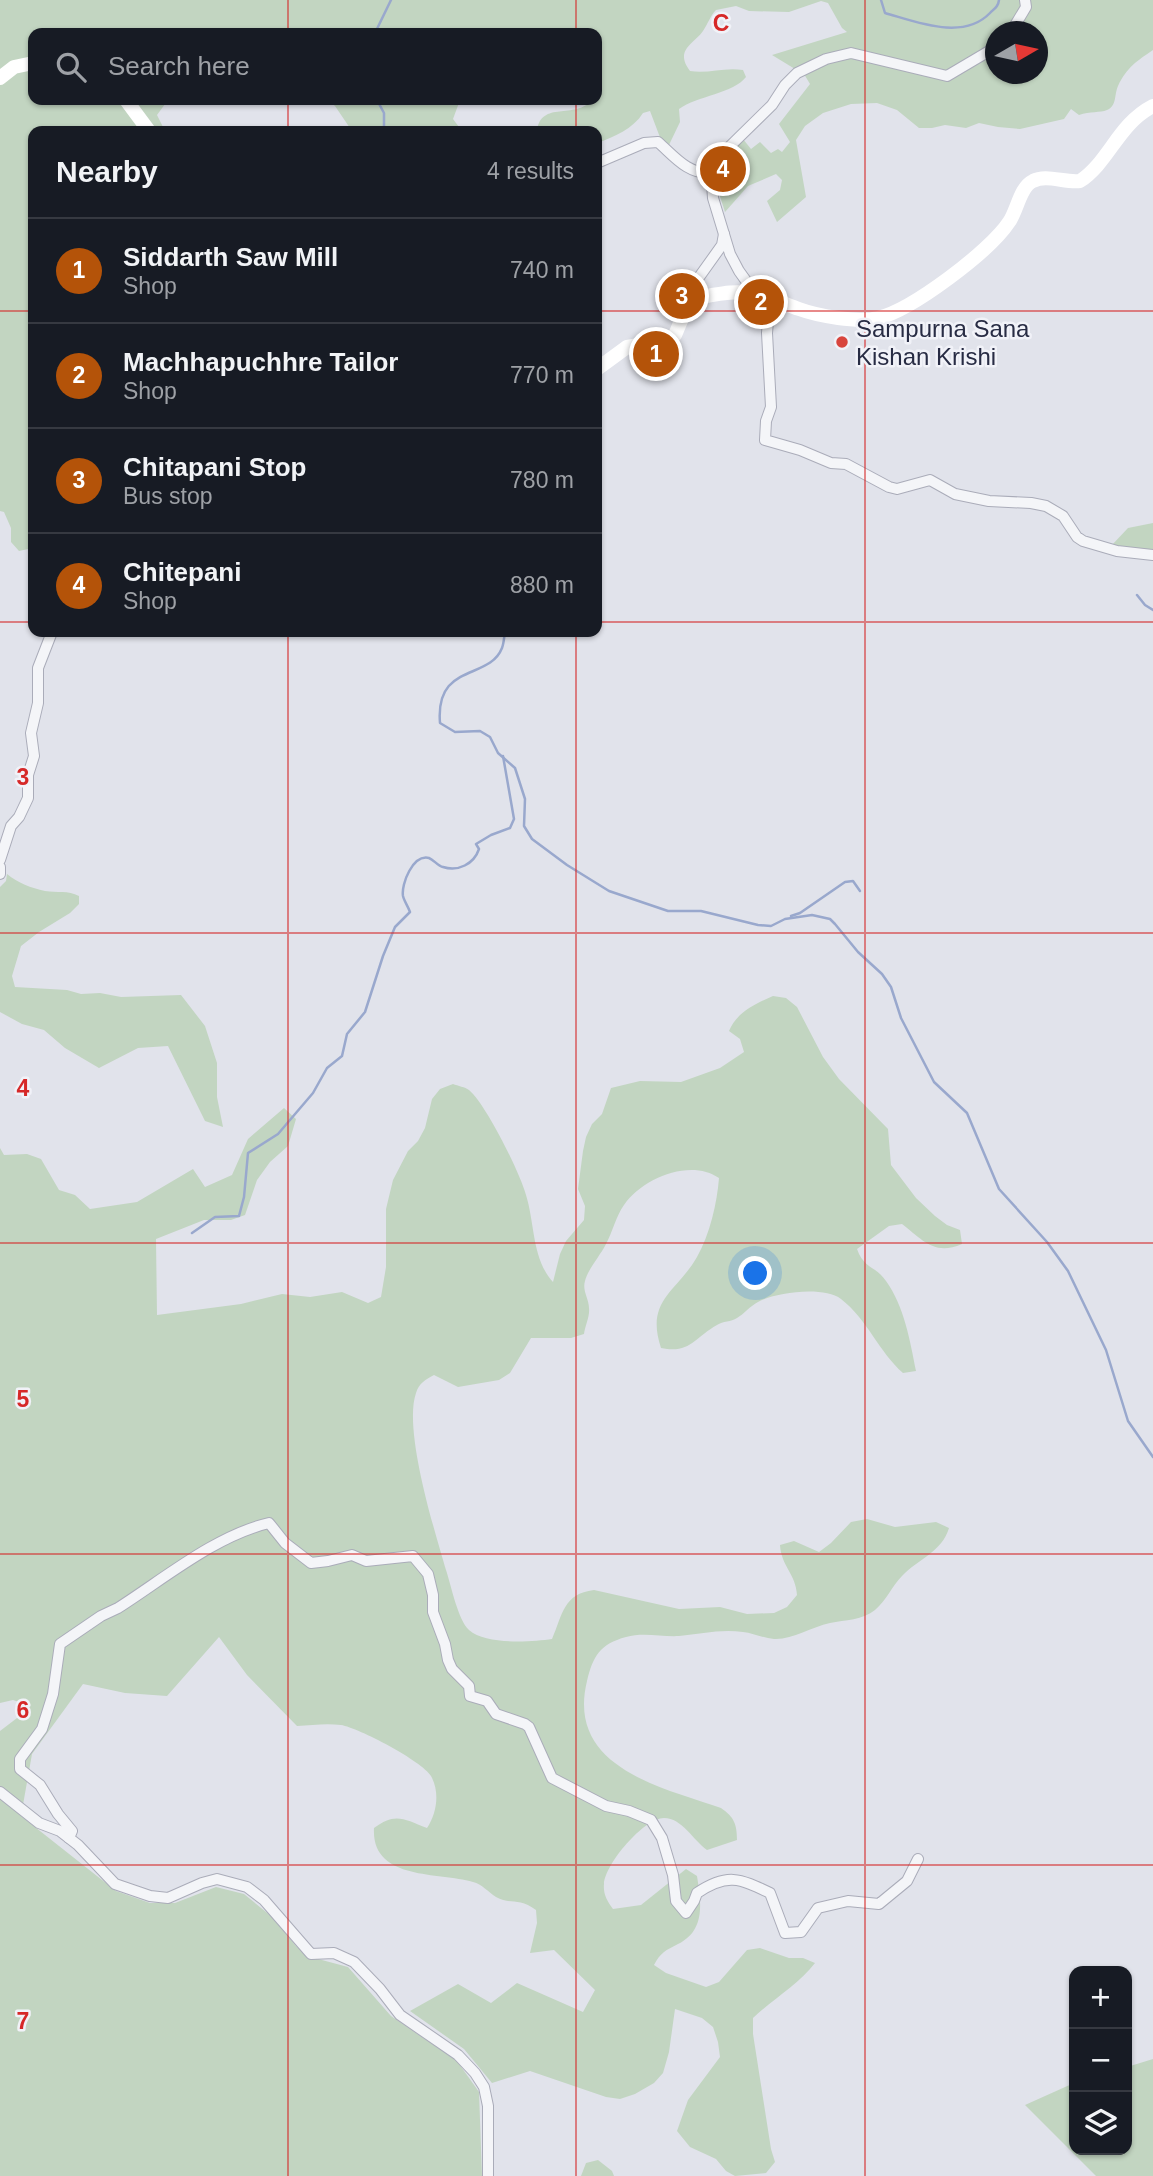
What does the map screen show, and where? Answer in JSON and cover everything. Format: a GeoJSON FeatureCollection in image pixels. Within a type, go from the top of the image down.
{"type":"FeatureCollection","features":[{"type":"Feature","properties":{"kind":"main road"},"geometry":{"type":"LineString","coordinates":[[0,78],[14,67],[28,64]]}},
{"type":"Feature","properties":{"kind":"main road"},"geometry":{"type":"LineString","coordinates":[[130,105],[145,126]]}},
{"type":"Feature","properties":{"kind":"main road"},"geometry":{"type":"LineString","coordinates":[[602,365],[627,347],[662,341],[675,335],[690,301],[728,293],[747,292],[803,310],[857,320],[877,318],[899,310],[991,244],[1010,220],[1032,181],[1080,181],[1133,118],[1153,106]]}},
{"type":"Feature","properties":{"kind":"street"},"geometry":{"type":"LineString","coordinates":[[1018,21],[1026,7],[1025,0]]}},
{"type":"Feature","properties":{"kind":"street"},"geometry":{"type":"LineString","coordinates":[[985,54],[947,76],[851,53],[811,65],[797,73],[785,85],[772,105],[722,154],[711,169],[713,198],[738,271],[749,285],[770,298],[767,333],[771,407],[766,421],[765,440],[831,463],[846,464],[881,484],[897,489],[930,480],[955,494],[989,501],[1046,506],[1063,516],[1077,537],[1083,541],[1117,551],[1153,555]]}},
{"type":"Feature","properties":{"kind":"street"},"geometry":{"type":"LineString","coordinates":[[602,161],[644,143],[658,142],[674,159],[700,173],[712,173]]}},
{"type":"Feature","properties":{"kind":"street"},"geometry":{"type":"LineString","coordinates":[[690,301],[697,280],[722,245],[724,234]]}},
{"type":"Feature","properties":{"kind":"street"},"geometry":{"type":"LineString","coordinates":[[0,860],[11,826],[19,817],[28,798],[28,775],[34,757],[31,733],[38,703],[38,668],[50,637]]}},
{"type":"Feature","properties":{"kind":"street"},"geometry":{"type":"LineString","coordinates":[[0,867],[0,874]]}},
{"type":"Feature","properties":{"kind":"street"},"geometry":{"type":"LineString","coordinates":[[69,1838],[72,1831],[40,1785],[20,1769],[20,1759],[42,1729],[53,1694],[60,1644],[220,1541],[269,1523],[285,1543],[311,1563],[352,1555],[366,1561],[413,1556],[428,1574],[433,1595],[433,1612],[448,1660],[469,1686],[470,1696],[487,1701],[496,1714],[529,1727],[552,1778],[606,1806],[629,1811],[651,1821],[662,1838],[673,1875],[676,1901],[685,1913],[697,1892],[713,1882],[742,1879],[770,1893],[785,1933],[801,1932],[818,1908],[848,1901],[879,1905],[906,1881],[918,1859]]}},
{"type":"Feature","properties":{"kind":"street"},"geometry":{"type":"LineString","coordinates":[[0,1792],[39,1823],[60,1831],[69,1838],[116,1884],[150,1896],[168,1898],[202,1882],[217,1879],[247,1887],[264,1900],[311,1954],[334,1953],[354,1962],[400,2015],[458,2055],[484,2087],[488,2106],[488,2176]]}},
{"type":"Feature","properties":{"kind":"green space"},"geometry":{"type":"Polygon","coordinates":[[[0,0],[1153,0],[1153,50],[1125,74],[1110,108],[1079,115],[1071,109],[1064,119],[1020,129],[979,123],[966,128],[945,125],[919,128],[897,110],[877,103],[851,104],[823,113],[805,126],[796,140],[806,197],[777,222],[767,201],[780,190],[782,180],[776,174],[748,186],[725,212],[716,184],[733,166],[724,159],[743,139],[751,149],[760,142],[771,153],[778,149],[782,152],[790,142],[779,124],[810,84],[804,74],[818,69],[819,58],[795,69],[772,55],[847,32],[828,3],[821,1],[789,12],[749,11],[736,6],[716,10],[703,31],[687,48],[684,58],[686,64],[690,71],[743,70],[746,77],[733,87],[679,109],[680,122],[668,147],[661,140],[650,111],[643,113],[623,132],[602,141],[602,126],[539,126],[545,116],[552,113],[586,105],[602,105],[602,28],[28,28],[28,105],[164,105],[157,115],[162,126],[28,126],[28,549],[19,551],[11,542],[11,528],[4,512],[0,511],[0,0]]]}},
{"type":"Feature","properties":{"kind":"green space"},"geometry":{"type":"Polygon","coordinates":[[[458,105],[453,119],[458,126],[349,126],[335,106],[458,105]]]}},
{"type":"Feature","properties":{"kind":"green space"},"geometry":{"type":"Polygon","coordinates":[[[1153,523],[1153,551],[1112,545],[1128,528],[1153,523]]]}},
{"type":"Feature","properties":{"kind":"green space"},"geometry":{"type":"Polygon","coordinates":[[[7,874],[20,883],[35,888],[79,896],[79,904],[70,913],[21,946],[12,976],[15,987],[121,997],[181,995],[205,1026],[217,1063],[217,1097],[223,1127],[205,1121],[168,1046],[138,1048],[99,1068],[65,1048],[44,1030],[22,1024],[0,1012],[0,887],[6,881],[7,874]]]}},
{"type":"Feature","properties":{"kind":"green space"},"geometry":{"type":"Polygon","coordinates":[[[773,996],[786,998],[797,1007],[823,1057],[839,1079],[888,1129],[891,1165],[916,1198],[947,1225],[960,1230],[962,1244],[944,1248],[929,1245],[902,1224],[889,1226],[857,1249],[863,1260],[886,1281],[897,1301],[906,1324],[916,1371],[903,1373],[841,1299],[812,1292],[788,1293],[766,1298],[735,1319],[717,1325],[685,1347],[661,1348],[657,1332],[660,1307],[702,1248],[718,1188],[719,1178],[708,1172],[681,1171],[655,1179],[642,1187],[621,1209],[606,1244],[585,1281],[589,1311],[584,1334],[571,1338],[531,1338],[510,1373],[499,1380],[458,1387],[434,1375],[419,1387],[413,1410],[422,1481],[455,1602],[461,1619],[469,1630],[486,1638],[521,1641],[552,1639],[570,1601],[584,1592],[594,1590],[679,1609],[720,1607],[747,1614],[774,1613],[787,1607],[797,1595],[780,1545],[794,1541],[819,1552],[851,1522],[867,1519],[895,1527],[936,1522],[949,1528],[941,1543],[908,1570],[879,1606],[865,1616],[830,1623],[781,1639],[735,1631],[679,1636],[632,1636],[604,1647],[589,1672],[584,1710],[590,1734],[604,1753],[623,1769],[646,1781],[721,1808],[732,1818],[736,1830],[737,1840],[707,1850],[676,1822],[664,1818],[656,1820],[636,1834],[611,1865],[604,1888],[613,1909],[641,1905],[686,1869],[697,1876],[700,1914],[697,1923],[687,1938],[664,1952],[654,1965],[666,1973],[706,1987],[719,1982],[747,1950],[760,1948],[815,1963],[753,2018],[753,2034],[775,2162],[766,2173],[735,2176],[726,2171],[716,2159],[690,2147],[677,2131],[688,2100],[720,2057],[713,2027],[702,2018],[675,2009],[663,2073],[654,2083],[620,2099],[606,2097],[530,2071],[492,2083],[464,2049],[410,2011],[458,1984],[491,2003],[517,1983],[583,2012],[595,1990],[554,1950],[530,1953],[537,1923],[536,1910],[530,1906],[496,1897],[476,1883],[409,1871],[395,1866],[383,1857],[376,1845],[374,1828],[381,1823],[400,1819],[427,1828],[436,1802],[436,1789],[431,1776],[403,1754],[350,1727],[330,1724],[297,1726],[247,1675],[219,1637],[167,1696],[125,1693],[83,1684],[32,1754],[21,1816],[116,1891],[150,1903],[175,1903],[216,1887],[244,1894],[271,1916],[307,1956],[348,1967],[391,2016],[457,2061],[479,2092],[482,2176],[0,2176],[0,1731],[21,1715],[23,1708],[19,1702],[13,1700],[0,1703],[0,1148],[4,1155],[27,1154],[41,1159],[59,1190],[75,1195],[90,1209],[137,1202],[193,1169],[205,1187],[232,1175],[248,1139],[284,1108],[296,1119],[288,1146],[270,1162],[257,1180],[245,1215],[231,1220],[204,1220],[156,1239],[157,1315],[241,1304],[282,1294],[310,1297],[342,1292],[368,1303],[381,1297],[386,1267],[386,1209],[393,1180],[408,1151],[425,1128],[432,1099],[440,1089],[453,1084],[467,1089],[476,1098],[502,1140],[526,1195],[541,1263],[553,1282],[566,1241],[584,1220],[585,1206],[578,1189],[583,1151],[586,1137],[592,1124],[602,1114],[611,1088],[640,1081],[681,1082],[720,1068],[744,1052],[740,1039],[729,1031],[732,1024],[747,1009],[773,996]]]}},
{"type":"Feature","properties":{"kind":"green space"},"geometry":{"type":"Polygon","coordinates":[[[1153,2059],[1153,2176],[1096,2176],[1075,2155],[1132,2155],[1132,2065],[1153,2059]]]}},
{"type":"Feature","properties":{"kind":"green space"},"geometry":{"type":"Polygon","coordinates":[[[1069,2085],[1069,2149],[1025,2105],[1069,2085]]]}},
{"type":"Feature","properties":{"kind":"green space"},"geometry":{"type":"Polygon","coordinates":[[[598,2160],[612,2171],[614,2176],[581,2176],[586,2163],[598,2160]]]}},
{"type":"Feature","properties":{"kind":"waterway"},"geometry":{"type":"LineString","coordinates":[[377,28],[391,0]]}},
{"type":"Feature","properties":{"kind":"waterway"},"geometry":{"type":"LineString","coordinates":[[881,0],[885,13],[925,24],[953,28],[979,21],[996,7],[999,0]]}},
{"type":"Feature","properties":{"kind":"waterway"},"geometry":{"type":"LineString","coordinates":[[380,105],[384,113],[384,126]]}},
{"type":"Feature","properties":{"kind":"waterway"},"geometry":{"type":"LineString","coordinates":[[1137,595],[1153,610]]}},
{"type":"Feature","properties":{"kind":"waterway"},"geometry":{"type":"LineString","coordinates":[[504,637],[502,648],[495,658],[454,681],[446,690],[441,704],[440,723],[455,732],[480,731],[490,737],[498,753],[515,768],[525,799],[524,826],[532,839],[609,891],[668,911],[701,911],[758,925],[771,926],[785,919],[812,915],[830,919],[835,924],[891,987],[901,1018],[934,1082],[967,1113],[999,1189],[1047,1242],[1068,1271],[1106,1350],[1128,1421],[1153,1457]]}},
{"type":"Feature","properties":{"kind":"waterway"},"geometry":{"type":"LineString","coordinates":[[192,1233],[215,1217],[239,1216],[244,1197],[248,1153],[278,1134],[313,1093],[327,1068],[342,1056],[347,1034],[365,1012],[395,927],[410,912],[403,891],[413,865],[423,858],[429,858],[443,867],[460,867],[469,863],[477,854],[479,849],[476,844],[510,828],[514,819],[503,756]]}},
{"type":"Feature","properties":{"kind":"waterway"},"geometry":{"type":"LineString","coordinates":[[791,916],[800,913],[845,882],[853,881],[860,891]]}},
{"type":"Feature","properties":{"kind":"place","name":"Chitepani"},"geometry":{"type":"Point","coordinates":[723,169]}},
{"type":"Feature","properties":{"kind":"place","name":"Chitapani Stop"},"geometry":{"type":"Point","coordinates":[682,296]}},
{"type":"Feature","properties":{"kind":"place","name":"Machhapuchhre Tailor"},"geometry":{"type":"Point","coordinates":[761,302]}},
{"type":"Feature","properties":{"kind":"place","name":"Sampurna Sana Kishan Krishi"},"geometry":{"type":"Point","coordinates":[842,342]}},
{"type":"Feature","properties":{"kind":"place","name":"Siddarth Saw Mill"},"geometry":{"type":"Point","coordinates":[656,354]}}]}
